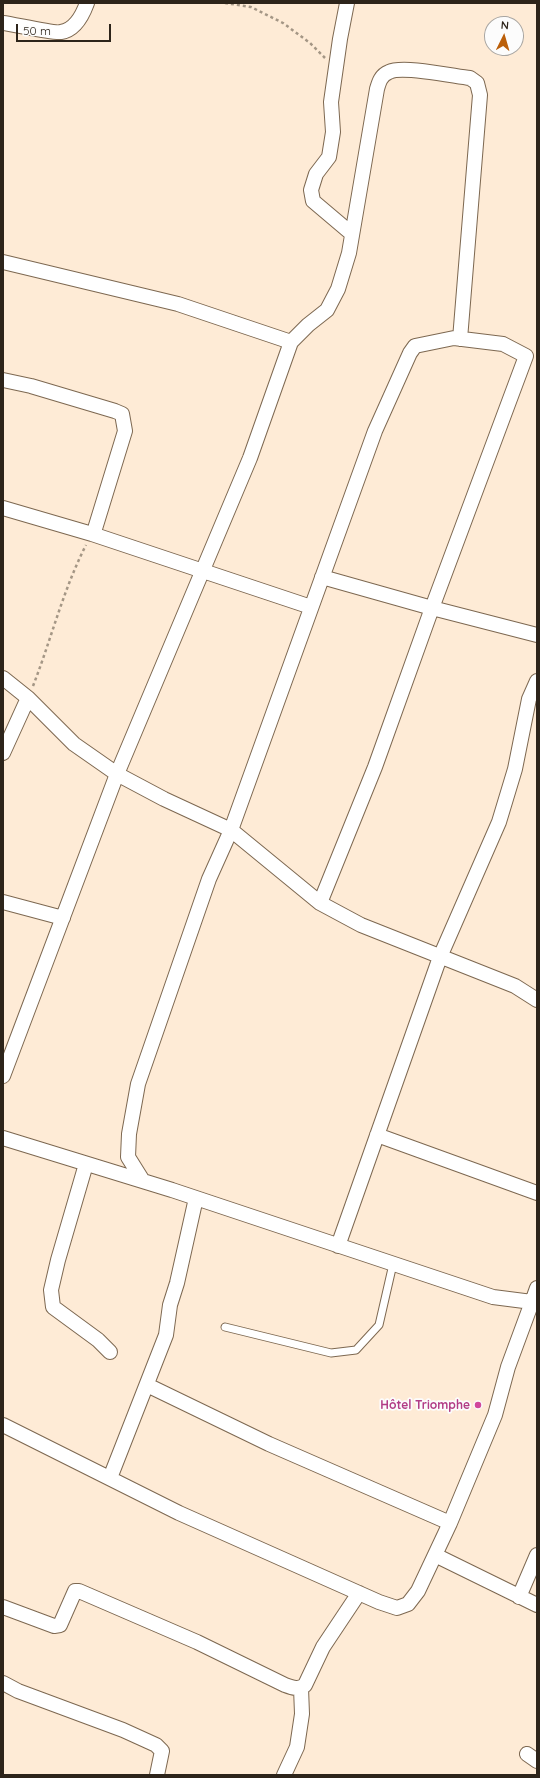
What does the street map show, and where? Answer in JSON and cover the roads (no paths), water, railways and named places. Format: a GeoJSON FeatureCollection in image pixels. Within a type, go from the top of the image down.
{"type":"FeatureCollection","features":[{"type":"Feature","properties":{"kind":"street"},"geometry":{"type":"LineString","coordinates":[[3,23],[61,33],[74,26],[84,11],[87,3]]}},
{"type":"Feature","properties":{"kind":"street"},"geometry":{"type":"LineString","coordinates":[[347,3],[336,63],[331,102],[333,132],[329,157],[316,174],[311,190],[313,201],[352,234]]}},
{"type":"Feature","properties":{"kind":"street"},"geometry":{"type":"LineString","coordinates":[[3,1076],[117,774],[250,458],[291,342],[308,325],[327,310],[338,289],[349,253],[380,79],[389,72],[402,69],[470,78],[477,83],[480,95],[460,339]]}},
{"type":"Feature","properties":{"kind":"street"},"geometry":{"type":"LineString","coordinates":[[3,262],[178,304],[291,342]]}},
{"type":"Feature","properties":{"kind":"street"},"geometry":{"type":"LineString","coordinates":[[143,1181],[128,1157],[129,1134],[138,1084],[209,879],[231,830],[375,431],[410,353],[416,346],[454,338],[503,344],[532,356],[432,608],[375,767],[320,904]]}},
{"type":"Feature","properties":{"kind":"street"},"geometry":{"type":"LineString","coordinates":[[3,380],[39,388],[122,414],[125,431],[94,532],[92,534]]}},
{"type":"Feature","properties":{"kind":"street"},"geometry":{"type":"LineString","coordinates":[[3,508],[92,534],[311,607]]}},
{"type":"Feature","properties":{"kind":"street"},"geometry":{"type":"LineString","coordinates":[[322,577],[432,608],[537,635]]}},
{"type":"Feature","properties":{"kind":"street"},"geometry":{"type":"LineString","coordinates":[[3,678],[28,698],[74,744],[117,774],[164,799],[231,830],[320,904],[361,925],[515,986],[537,1000]]}},
{"type":"Feature","properties":{"kind":"street"},"geometry":{"type":"LineString","coordinates":[[338,1246],[440,956],[499,822],[515,769],[530,699],[537,681]]}},
{"type":"Feature","properties":{"kind":"street"},"geometry":{"type":"LineString","coordinates":[[3,753],[28,698]]}},
{"type":"Feature","properties":{"kind":"street"},"geometry":{"type":"LineString","coordinates":[[3,902],[63,918]]}},
{"type":"Feature","properties":{"kind":"street"},"geometry":{"type":"LineString","coordinates":[[377,1135],[537,1192]]}},
{"type":"Feature","properties":{"kind":"street"},"geometry":{"type":"LineString","coordinates":[[3,1138],[196,1198],[493,1297],[532,1302]]}},
{"type":"Feature","properties":{"kind":"street"},"geometry":{"type":"LineString","coordinates":[[86,1164],[58,1260],[51,1290],[53,1307],[98,1340],[110,1352]]}},
{"type":"Feature","properties":{"kind":"street"},"geometry":{"type":"LineString","coordinates":[[110,1478],[166,1335],[170,1305],[177,1283],[196,1198]]}},
{"type":"Feature","properties":{"kind":"street"},"geometry":{"type":"LineString","coordinates":[[3,1425],[179,1513],[359,1593],[397,1608],[408,1604],[418,1591],[450,1523],[495,1415],[508,1367],[537,1288]]}},
{"type":"Feature","properties":{"kind":"street"},"geometry":{"type":"LineString","coordinates":[[147,1385],[269,1444],[450,1523]]}},
{"type":"Feature","properties":{"kind":"street"},"geometry":{"type":"LineString","coordinates":[[435,1555],[537,1605]]}},
{"type":"Feature","properties":{"kind":"street"},"geometry":{"type":"LineString","coordinates":[[519,1596],[537,1555]]}},
{"type":"Feature","properties":{"kind":"street"},"geometry":{"type":"LineString","coordinates":[[3,1608],[54,1626],[60,1625],[76,1591],[79,1591],[197,1642],[285,1685],[301,1688],[305,1685],[323,1647],[359,1593]]}},
{"type":"Feature","properties":{"kind":"street"},"geometry":{"type":"LineString","coordinates":[[3,1683],[18,1691],[123,1730],[156,1745],[162,1751],[157,1775]]}},
{"type":"Feature","properties":{"kind":"street"},"geometry":{"type":"LineString","coordinates":[[284,1775],[297,1747],[302,1714],[301,1688]]}},
{"type":"Feature","properties":{"kind":"lane"},"geometry":{"type":"LineString","coordinates":[[225,1327],[331,1353],[356,1350],[379,1325],[393,1264]]}},
{"type":"Feature","properties":{"kind":"place","name":"Hôtel Triomphe"},"geometry":{"type":"Point","coordinates":[478,1405]}}]}
